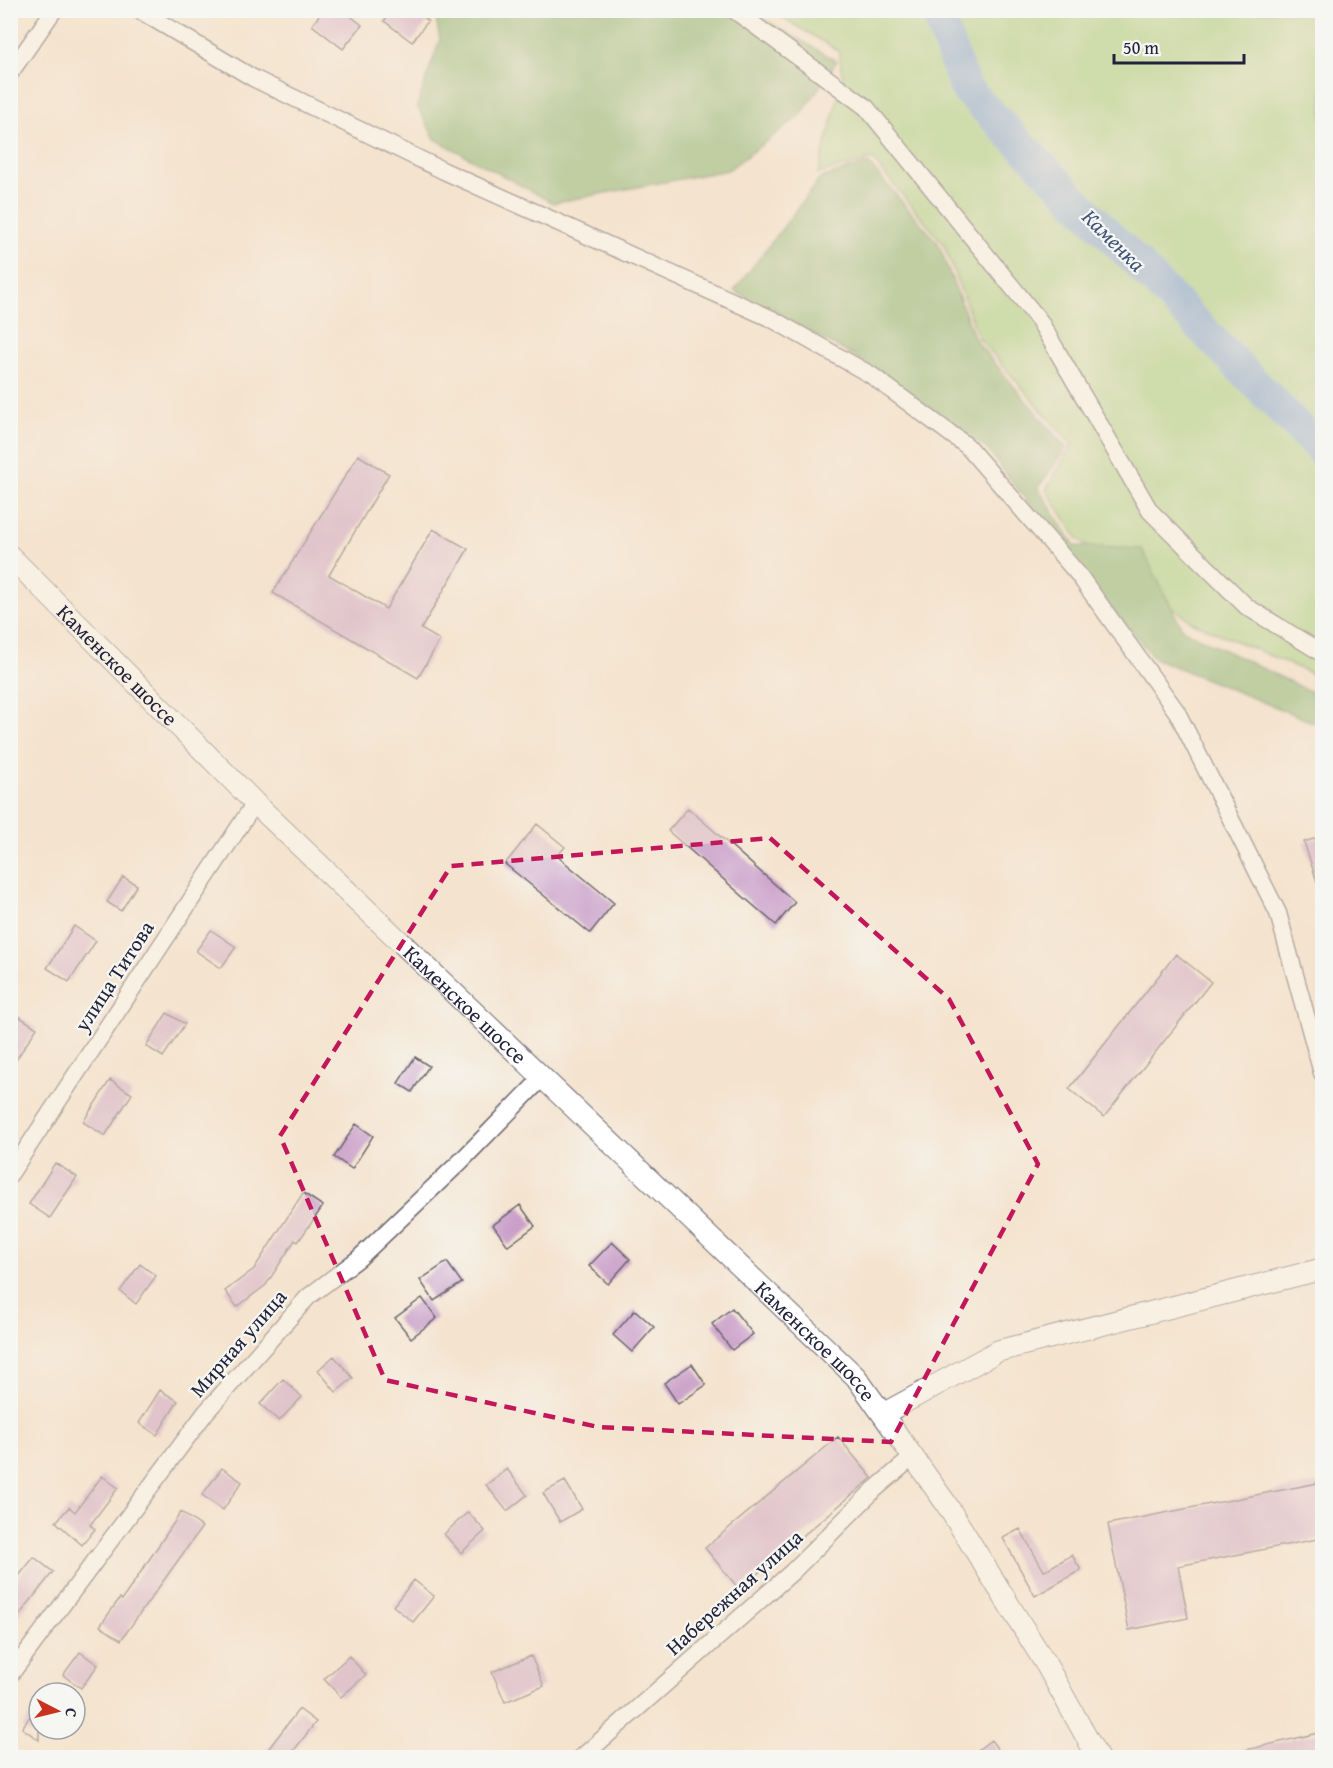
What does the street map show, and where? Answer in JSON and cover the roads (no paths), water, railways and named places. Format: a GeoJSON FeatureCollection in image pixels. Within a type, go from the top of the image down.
{"type":"FeatureCollection","features":[{"type":"Feature","properties":{"kind":"street"},"geometry":{"type":"LineString","coordinates":[[10,74],[54,10]]}},
{"type":"Feature","properties":{"kind":"street"},"geometry":{"type":"LineString","coordinates":[[139,10],[253,78],[444,171],[772,319],[871,375],[967,447],[1078,574],[1177,712],[1278,913],[1323,1073]]}},
{"type":"Feature","properties":{"kind":"street"},"geometry":{"type":"LineString","coordinates":[[734,10],[866,107],[1039,320],[1150,511],[1247,607],[1323,653]]}},
{"type":"Feature","properties":{"kind":"street","name":"Каменское шоссе"},"geometry":{"type":"LineString","coordinates":[[10,556],[255,803],[542,1078],[692,1217],[856,1377],[914,1456],[1047,1666],[1098,1758]]}},
{"type":"Feature","properties":{"kind":"street","name":"улица Титова"},"geometry":{"type":"LineString","coordinates":[[10,1174],[255,803]]}},
{"type":"Feature","properties":{"kind":"street","name":"Мирная улица"},"geometry":{"type":"LineString","coordinates":[[10,1676],[206,1412],[308,1297],[358,1259],[461,1161],[542,1078]]}},
{"type":"Feature","properties":{"kind":"street"},"geometry":{"type":"LineString","coordinates":[[884,1414],[998,1350],[1323,1269]]}},
{"type":"Feature","properties":{"kind":"street","name":"Набережная улица"},"geometry":{"type":"LineString","coordinates":[[581,1758],[792,1572],[874,1490],[914,1456]]}},
{"type":"Feature","properties":{"kind":"waterway","name":"Каменка"},"geometry":{"type":"LineString","coordinates":[[936,10],[965,88],[1322,451]]}}]}
